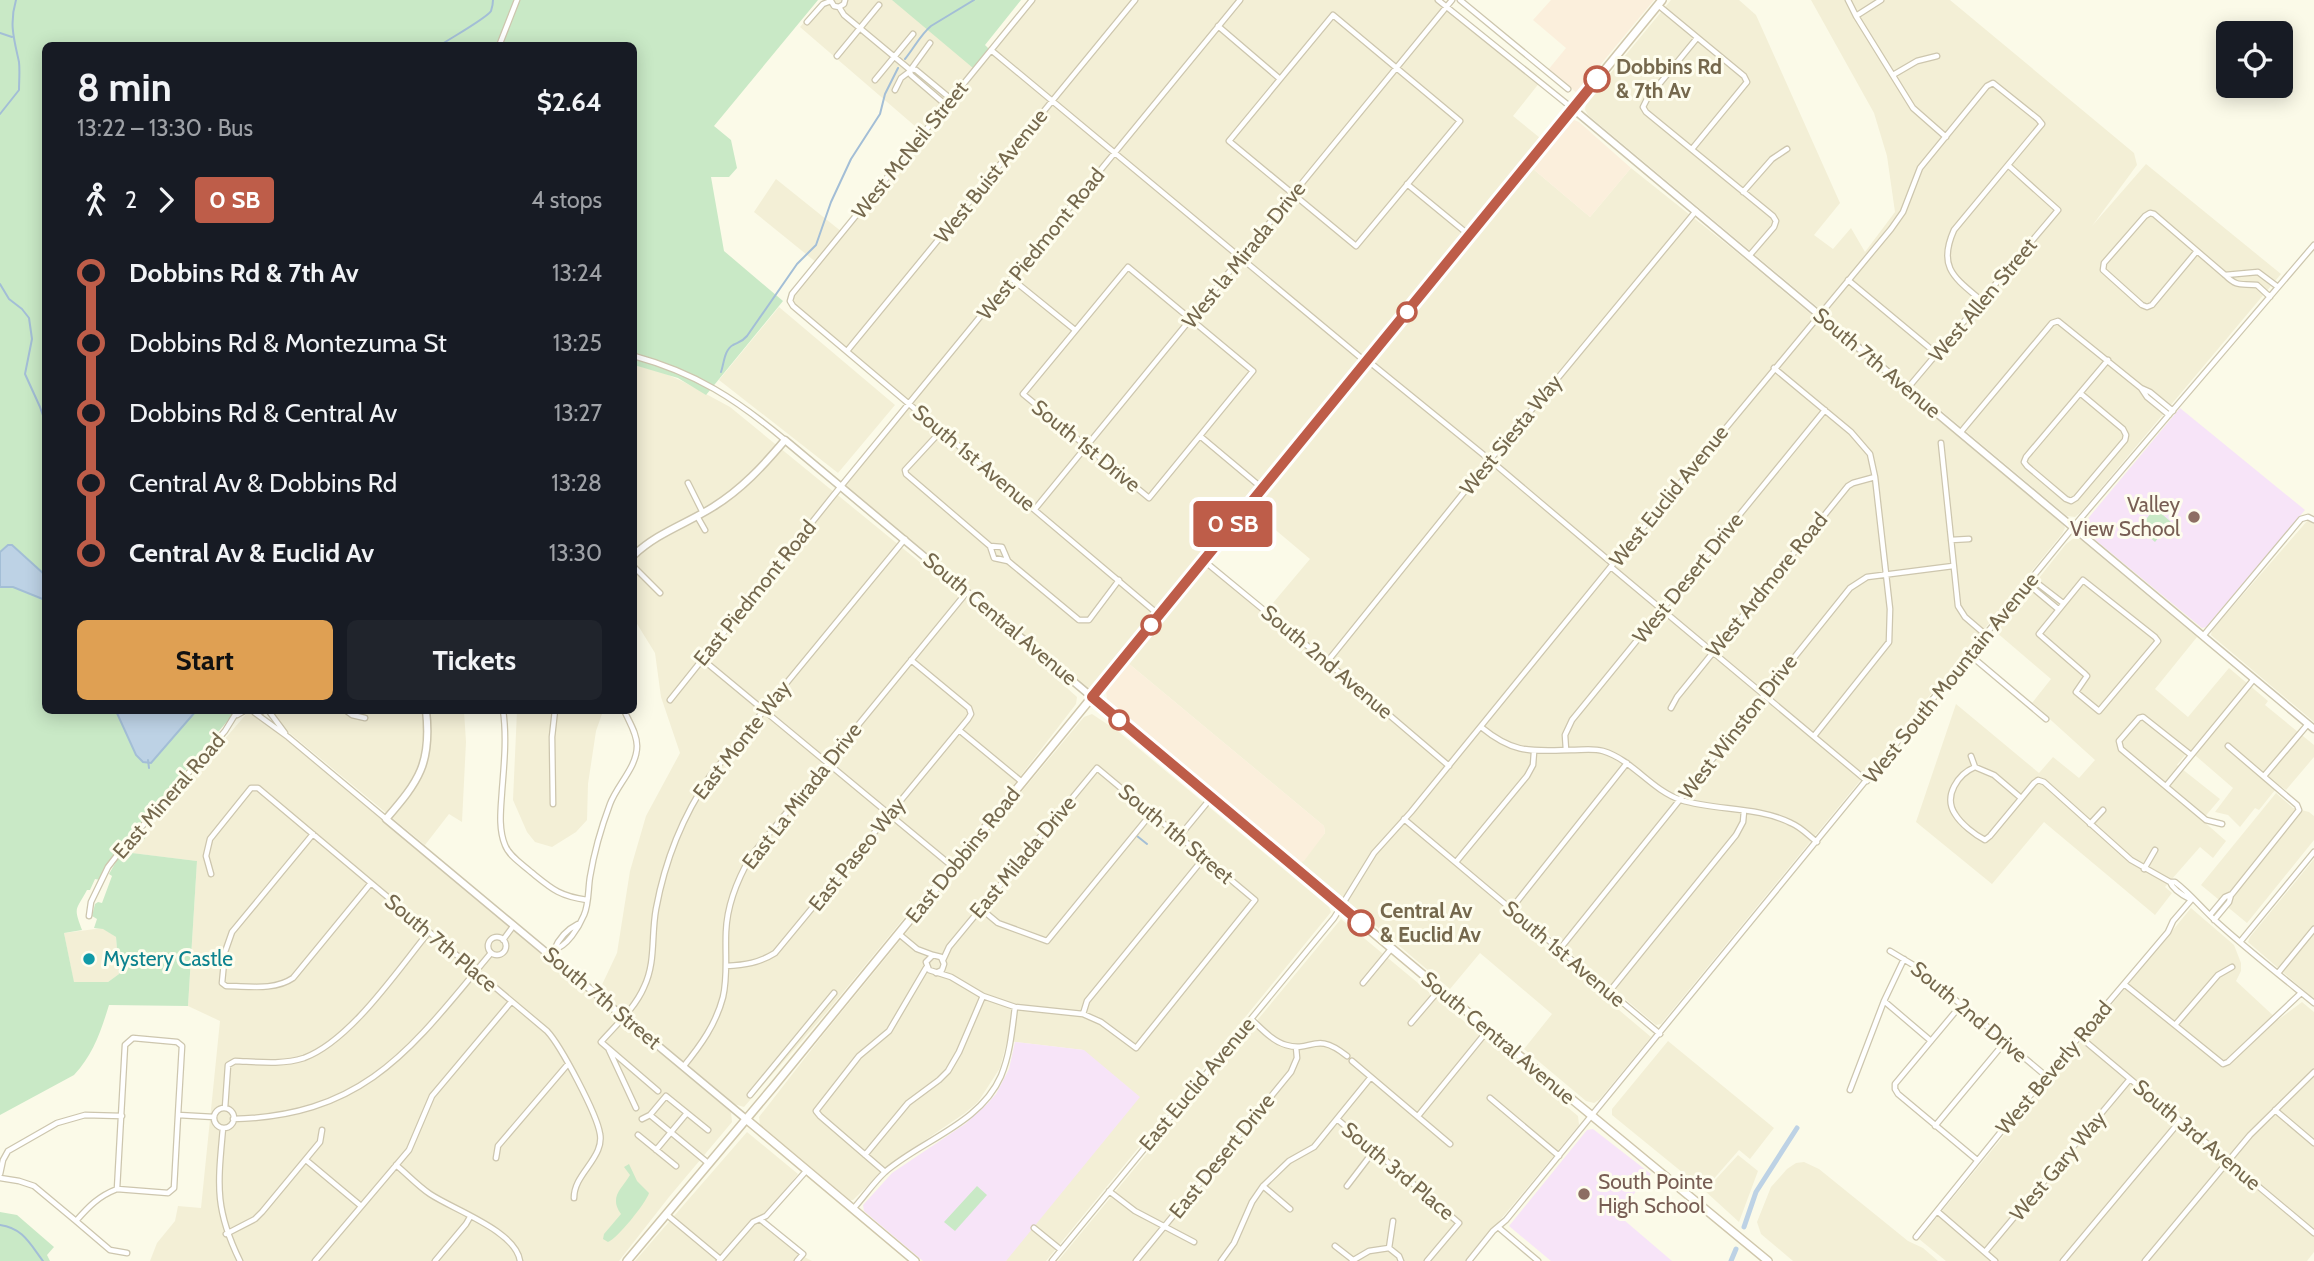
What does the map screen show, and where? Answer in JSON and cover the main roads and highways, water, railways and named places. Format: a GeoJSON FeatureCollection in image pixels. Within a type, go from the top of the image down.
{"type":"FeatureCollection","features":[{"type":"Feature","properties":{"kind":"main road","name":"East Dobbins Road"},"geometry":{"type":"LineString","coordinates":[[627,1261],[1023,783],[1660,3]]}},
{"type":"Feature","properties":{"kind":"main road","name":"South Central Avenue"},"geometry":{"type":"LineString","coordinates":[[1092,697],[1768,1261]]}},
{"type":"Feature","properties":{"kind":"main road","name":"South 7th Street"},"geometry":{"type":"LineString","coordinates":[[746,1119],[915,1261]]}},
{"type":"Feature","properties":{"kind":"water"},"geometry":{"type":"Polygon","coordinates":[[[12,545],[42,572],[42,599],[13,587],[0,587],[0,552],[12,545]]]}},
{"type":"Feature","properties":{"kind":"water"},"geometry":{"type":"Polygon","coordinates":[[[117,714],[193,714],[151,763],[143,762],[136,755],[117,714]]]}},
{"type":"Feature","properties":{"kind":"waterway"},"geometry":{"type":"LineString","coordinates":[[0,114],[19,90],[19,62],[13,24],[16,0]]}},
{"type":"Feature","properties":{"kind":"waterway"},"geometry":{"type":"LineString","coordinates":[[445,42],[488,14],[493,0]]}},
{"type":"Feature","properties":{"kind":"waterway"},"geometry":{"type":"LineString","coordinates":[[905,59],[931,26],[974,0]]}},
{"type":"Feature","properties":{"kind":"waterway"},"geometry":{"type":"LineString","coordinates":[[0,33],[12,37]]}},
{"type":"Feature","properties":{"kind":"waterway"},"geometry":{"type":"LineString","coordinates":[[721,372],[728,350],[747,336],[797,264],[816,245],[831,202],[851,159],[880,114],[885,94],[898,68]]}},
{"type":"Feature","properties":{"kind":"waterway"},"geometry":{"type":"LineString","coordinates":[[0,284],[9,299],[29,318],[32,339],[25,374],[42,413]]}},
{"type":"Feature","properties":{"kind":"waterway"},"geometry":{"type":"LineString","coordinates":[[148,760],[149,768]]}},
{"type":"Feature","properties":{"kind":"waterway"},"geometry":{"type":"LineString","coordinates":[[1137,836],[1147,844]]}},
{"type":"Feature","properties":{"kind":"waterway"},"geometry":{"type":"LineString","coordinates":[[1744,1227],[1756,1192],[1797,1128]]}},
{"type":"Feature","properties":{"kind":"waterway"},"geometry":{"type":"LineString","coordinates":[[0,1225],[20,1233],[43,1261]]}},
{"type":"Feature","properties":{"kind":"waterway"},"geometry":{"type":"LineString","coordinates":[[1731,1261],[1736,1249]]}},
{"type":"Feature","properties":{"kind":"place","name":"Dobbins Rd & 7th Av"},"geometry":{"type":"Point","coordinates":[1597,79]}},
{"type":"Feature","properties":{"kind":"place","name":"Valley View School"},"geometry":{"type":"Point","coordinates":[2194,517]}},
{"type":"Feature","properties":{"kind":"place","name":"Central Av & Euclid Av"},"geometry":{"type":"Point","coordinates":[1361,923]}},
{"type":"Feature","properties":{"kind":"place","name":"Mystery Castle"},"geometry":{"type":"Point","coordinates":[89,959]}},
{"type":"Feature","properties":{"kind":"place","name":"South Pointe High School"},"geometry":{"type":"Point","coordinates":[1584,1194]}}]}
